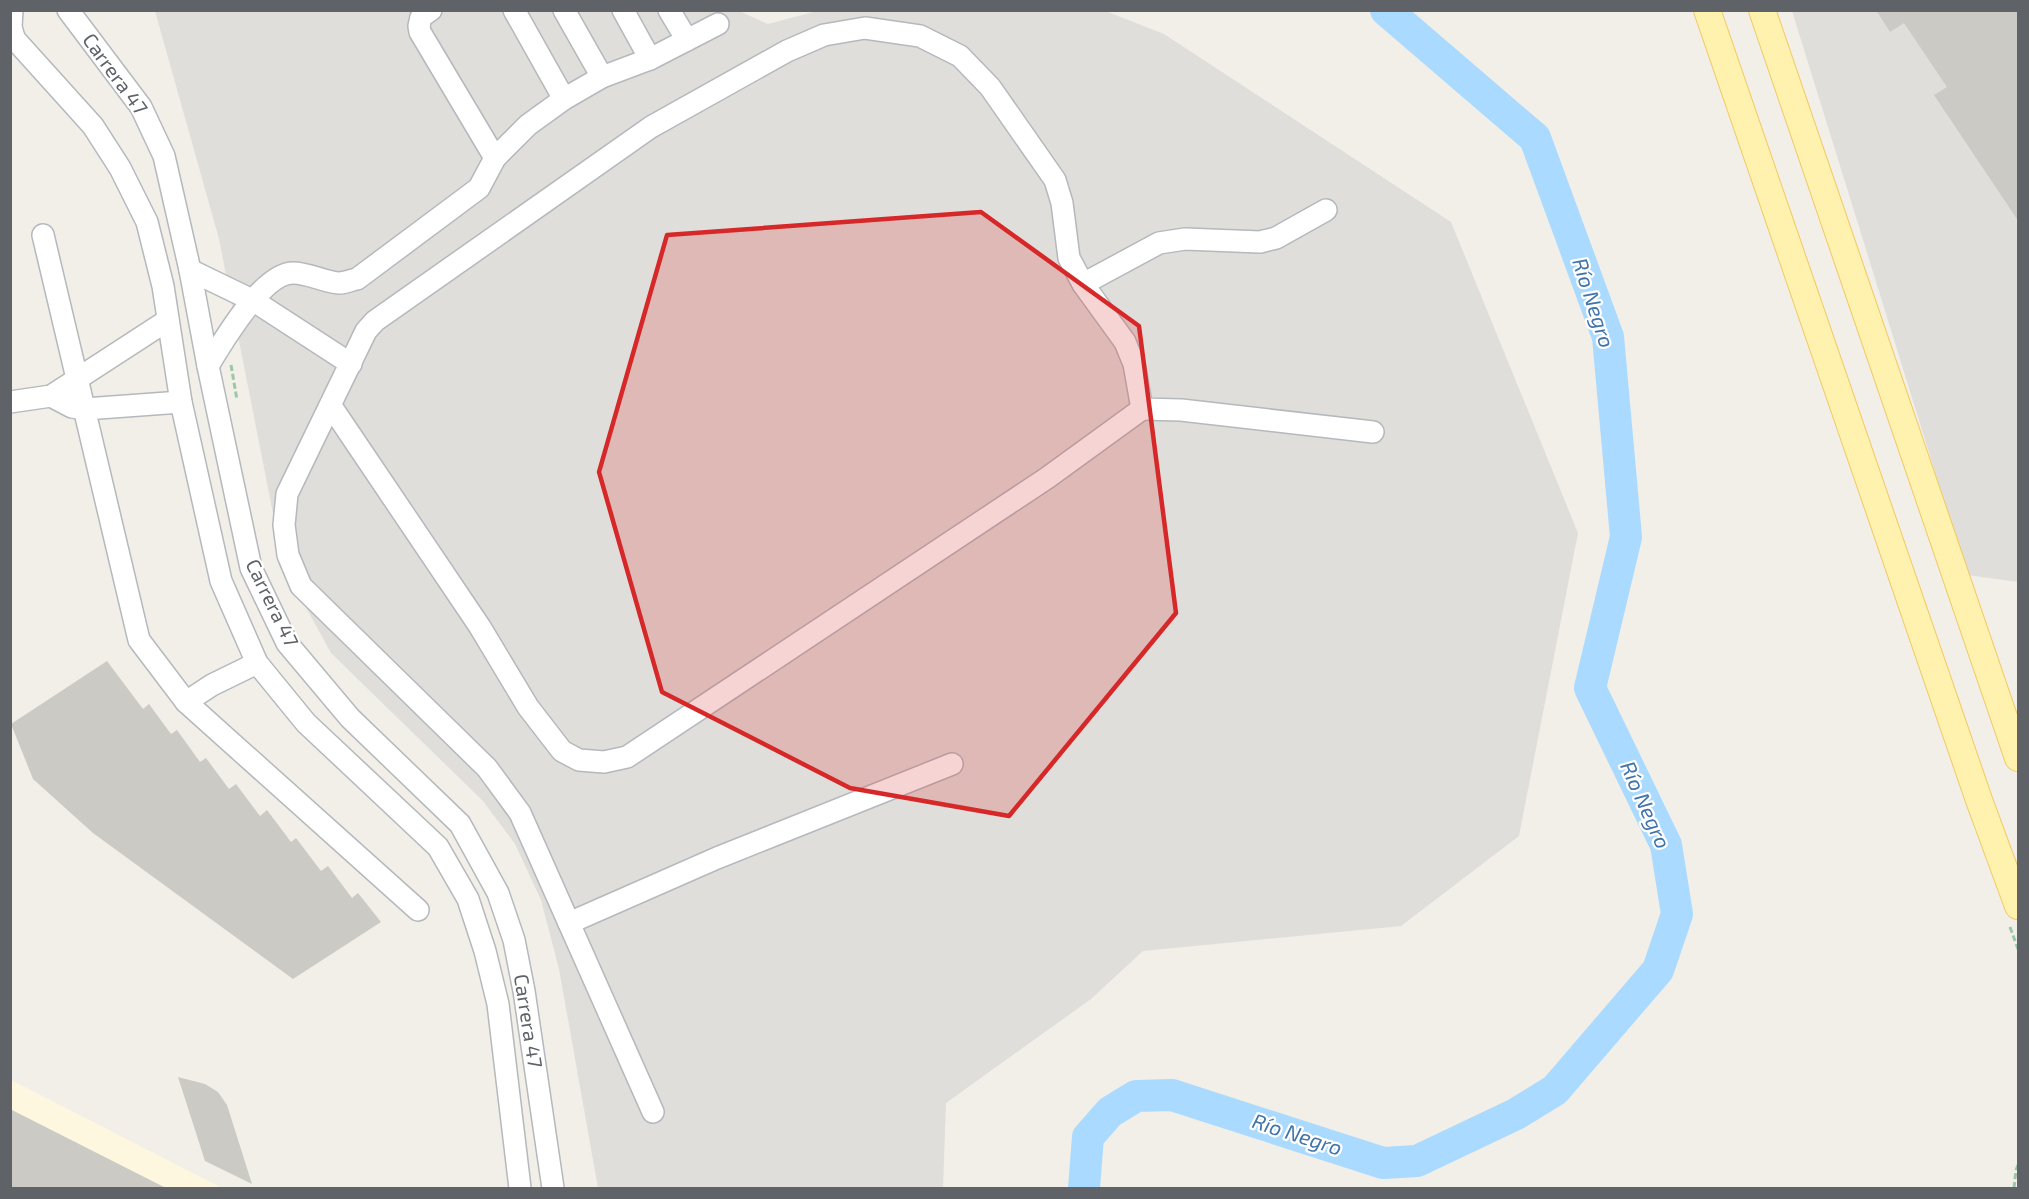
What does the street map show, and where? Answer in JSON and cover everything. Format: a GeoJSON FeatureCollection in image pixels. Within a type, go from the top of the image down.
{"type":"FeatureCollection","features":[{"type":"Feature","properties":{"kind":"main road"},"geometry":{"type":"LineString","coordinates":[[1707,10],[1975,789],[2019,906]]}},
{"type":"Feature","properties":{"kind":"main road"},"geometry":{"type":"LineString","coordinates":[[1761,10],[2019,758]]}},
{"type":"Feature","properties":{"kind":"street"},"geometry":{"type":"LineString","coordinates":[[12,10],[13,38]]}},
{"type":"Feature","properties":{"kind":"street"},"geometry":{"type":"LineString","coordinates":[[431,10],[421,17],[420,32],[495,158]]}},
{"type":"Feature","properties":{"kind":"street"},"geometry":{"type":"LineString","coordinates":[[514,10],[564,99]]}},
{"type":"Feature","properties":{"kind":"street"},"geometry":{"type":"LineString","coordinates":[[564,10],[602,77]]}},
{"type":"Feature","properties":{"kind":"street"},"geometry":{"type":"LineString","coordinates":[[623,10],[650,59]]}},
{"type":"Feature","properties":{"kind":"street"},"geometry":{"type":"LineString","coordinates":[[669,10],[687,40]]}},
{"type":"Feature","properties":{"kind":"street","name":"Carrera 47"},"geometry":{"type":"LineString","coordinates":[[68,11],[141,107],[164,156],[190,270],[251,568],[287,643],[350,718],[460,824],[498,893],[514,939],[524,991],[553,1188]]}},
{"type":"Feature","properties":{"kind":"street"},"geometry":{"type":"LineString","coordinates":[[208,366],[235,323],[270,282],[281,275],[295,273],[340,283],[357,279],[479,188],[495,158],[528,124],[564,99],[602,77],[650,59],[718,24]]}},
{"type":"Feature","properties":{"kind":"street"},"geometry":{"type":"LineString","coordinates":[[653,1112],[520,813],[487,768],[301,586],[288,555],[284,525],[287,494],[366,332],[375,321],[651,127],[787,51],[824,35],[865,28],[920,36],[960,56],[990,87],[1055,180],[1062,203],[1069,258],[1083,284],[1125,342],[1134,364],[1142,409]]}},
{"type":"Feature","properties":{"kind":"street","name":"Carrera 47"},"geometry":{"type":"LineString","coordinates":[[13,38],[93,126],[120,168],[147,222],[163,286],[181,402],[221,581],[257,663],[306,723],[438,847],[468,899],[498,1004],[520,1188]]}},
{"type":"Feature","properties":{"kind":"street"},"geometry":{"type":"LineString","coordinates":[[1083,284],[1159,243],[1185,239],[1260,242],[1276,238],[1326,210]]}},
{"type":"Feature","properties":{"kind":"street"},"geometry":{"type":"LineString","coordinates":[[43,235],[139,640],[186,702],[418,910]]}},
{"type":"Feature","properties":{"kind":"street"},"geometry":{"type":"LineString","coordinates":[[190,270],[254,301],[351,364]]}},
{"type":"Feature","properties":{"kind":"street"},"geometry":{"type":"LineString","coordinates":[[10,402],[51,396],[168,320]]}},
{"type":"Feature","properties":{"kind":"street"},"geometry":{"type":"LineString","coordinates":[[51,396],[72,407],[85,409],[181,402]]}},
{"type":"Feature","properties":{"kind":"street"},"geometry":{"type":"LineString","coordinates":[[331,406],[480,627],[528,707],[562,751],[579,760],[604,762],[627,757],[1047,478],[1142,409],[1181,410],[1373,432]]}},
{"type":"Feature","properties":{"kind":"street"},"geometry":{"type":"LineString","coordinates":[[186,702],[212,685],[257,663]]}},
{"type":"Feature","properties":{"kind":"street"},"geometry":{"type":"LineString","coordinates":[[569,923],[717,858],[952,764]]}},
{"type":"Feature","properties":{"kind":"path"},"geometry":{"type":"LineString","coordinates":[[2014,1188],[2016,1170],[2019,1165]]}},
{"type":"Feature","properties":{"kind":"highlighted area"},"geometry":{"type":"Polygon","coordinates":[[[981,212],[1139,326],[1176,613],[1009,816],[850,788],[662,692],[599,472],[667,235],[981,212]]]}},
{"type":"Feature","properties":{"kind":"shaded area"},"geometry":{"type":"Polygon","coordinates":[[[737,10],[768,24],[821,10],[1103,10],[1164,34],[1451,222],[1578,533],[1519,836],[1401,926],[1143,951],[1091,999],[946,1103],[943,1188],[598,1188],[559,969],[541,900],[515,844],[483,801],[331,653],[304,604],[279,544],[219,239],[155,11],[737,10]]]}},
{"type":"Feature","properties":{"kind":"shaded area"},"geometry":{"type":"Polygon","coordinates":[[[1792,11],[2018,11],[2018,582],[1967,575],[1792,11]]]}},
{"type":"Feature","properties":{"kind":"shaded area"},"geometry":{"type":"Polygon","coordinates":[[[11,1080],[222,1188],[11,1188],[11,1080]]]}},
{"type":"Feature","properties":{"kind":"building"},"geometry":{"type":"Polygon","coordinates":[[[1876,10],[2019,10],[2019,222],[1934,95],[1947,87],[1904,23],[1890,32],[1876,10]]]}},
{"type":"Feature","properties":{"kind":"building"},"geometry":{"type":"Polygon","coordinates":[[[107,661],[143,709],[149,704],[171,734],[177,730],[200,762],[206,758],[229,789],[236,784],[260,816],[267,810],[291,842],[296,838],[321,871],[328,866],[352,898],[358,893],[381,922],[293,979],[93,833],[33,779],[11,724],[107,661]]]}},
{"type":"Feature","properties":{"kind":"building"},"geometry":{"type":"Polygon","coordinates":[[[178,1077],[205,1084],[218,1092],[227,1105],[252,1184],[205,1161],[178,1077]]]}},
{"type":"Feature","properties":{"kind":"building"},"geometry":{"type":"Polygon","coordinates":[[[10,1109],[166,1188],[10,1188],[10,1109]]]}},
{"type":"Feature","properties":{"kind":"waterway","name":"Río Negro"},"geometry":{"type":"LineString","coordinates":[[1084,1188],[1088,1137],[1110,1112],[1136,1096],[1172,1095],[1383,1163],[1417,1161],[1516,1114],[1555,1090],[1658,970],[1677,914],[1666,845],[1590,688],[1626,537],[1608,337],[1535,138],[1386,10]]}}]}
